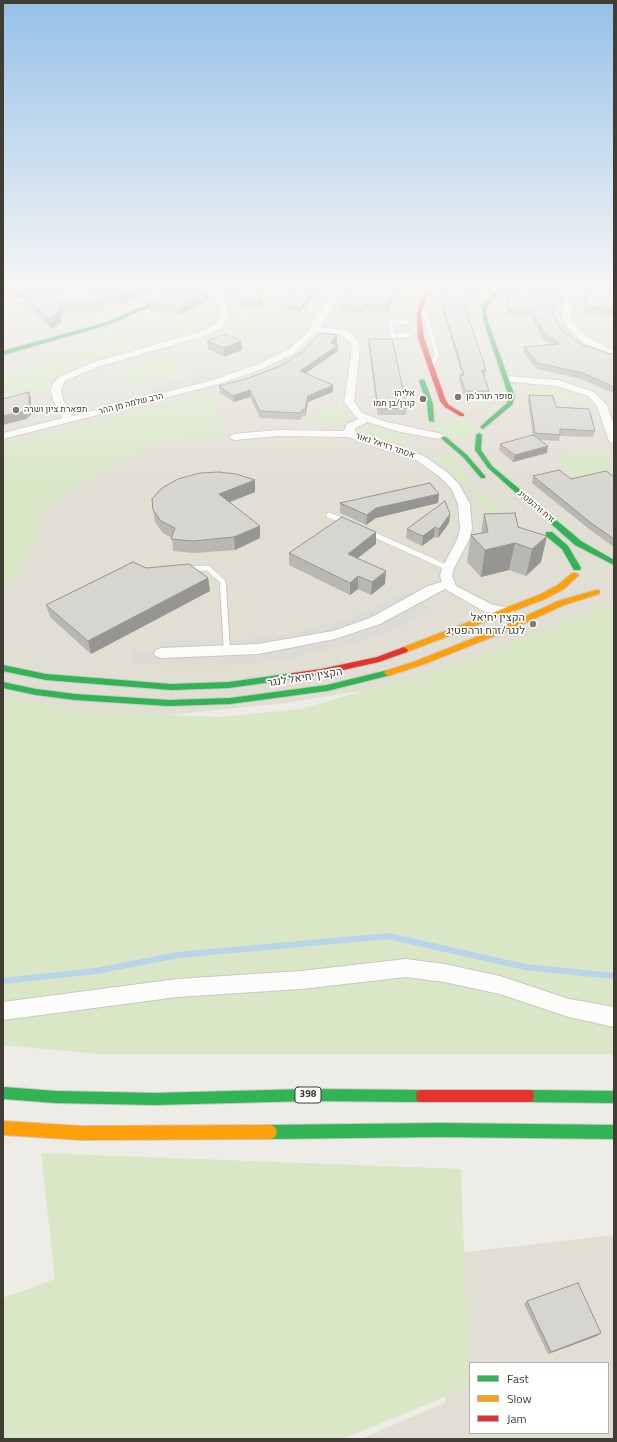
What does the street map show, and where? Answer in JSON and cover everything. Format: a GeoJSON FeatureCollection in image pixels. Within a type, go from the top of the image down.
{"type":"FeatureCollection","features":[{"type":"Feature","properties":{"kind":"street"},"geometry":{"type":"LineString","coordinates":[[69,419],[58,400],[56,390],[57,385],[62,379],[94,365],[133,353]]}},
{"type":"Feature","properties":{"kind":"street","name":"הרב שלמה מן ההר"},"geometry":{"type":"LineString","coordinates":[[3,436],[245,373],[287,353]]}},
{"type":"Feature","properties":{"kind":"street"},"geometry":{"type":"LineString","coordinates":[[355,353],[349,402],[359,415],[396,428],[463,440],[475,421]]}},
{"type":"Feature","properties":{"kind":"street"},"geometry":{"type":"LineString","coordinates":[[427,353],[443,401],[447,406],[475,421]]}},
{"type":"Feature","properties":{"kind":"street"},"geometry":{"type":"LineString","coordinates":[[396,428],[411,428],[444,416],[475,421],[506,408],[510,404],[512,397],[497,353]]}},
{"type":"Feature","properties":{"kind":"street"},"geometry":{"type":"LineString","coordinates":[[418,368],[430,404],[430,428],[433,432],[465,456],[489,482]]}},
{"type":"Feature","properties":{"kind":"street"},"geometry":{"type":"LineString","coordinates":[[506,379],[549,382],[569,386],[591,394],[602,405],[614,441]]}},
{"type":"Feature","properties":{"kind":"street","name":"אסתר רזיאל נאור"},"geometry":{"type":"LineString","coordinates":[[367,419],[351,426],[349,430],[354,437],[420,458],[444,475],[455,486],[464,504],[468,533],[448,568],[446,576],[448,584]]}},
{"type":"Feature","properties":{"kind":"street","name":"זרח ורהפטיג"},"geometry":{"type":"LineString","coordinates":[[475,421],[478,450],[490,468],[578,543],[614,564]]}},
{"type":"Feature","properties":{"kind":"street"},"geometry":{"type":"LineString","coordinates":[[234,437],[278,433],[351,434]]}},
{"type":"Feature","properties":{"kind":"street","name":"זרח ורהפטיג"},"geometry":{"type":"LineString","coordinates":[[542,528],[565,548],[583,586],[596,592]]}},
{"type":"Feature","properties":{"kind":"street","name":"הקצין יחיאל לנגר"},"geometry":{"type":"LineString","coordinates":[[3,668],[46,677],[112,684],[171,687],[228,685],[321,672],[379,659],[542,597],[561,587],[576,571],[590,561],[614,564]]}},
{"type":"Feature","properties":{"kind":"street"},"geometry":{"type":"LineString","coordinates":[[161,653],[227,651],[288,645],[358,628],[390,614],[433,589],[448,584],[456,592],[482,606],[490,609],[507,611]]}},
{"type":"Feature","properties":{"kind":"street"},"geometry":{"type":"LineString","coordinates":[[596,592],[607,594]]}},
{"type":"Feature","properties":{"kind":"street","name":"הקצין יחיאל לנגר"},"geometry":{"type":"LineString","coordinates":[[3,685],[75,698],[168,703],[230,701],[327,688],[389,673],[419,663],[507,628],[561,603],[596,592]]}},
{"type":"Feature","properties":{"kind":"street"},"geometry":{"type":"LineString","coordinates":[[3,1011],[177,988],[301,980],[406,968],[444,973],[500,985],[569,1008],[614,1017]]}},
{"type":"Feature","properties":{"kind":"street","name":"398"},"geometry":{"type":"LineString","coordinates":[[3,1093],[56,1097],[155,1099],[309,1095],[614,1097]]}},
{"type":"Feature","properties":{"kind":"street"},"geometry":{"type":"LineString","coordinates":[[3,1128],[81,1133],[440,1130],[614,1132]]}},
{"type":"Feature","properties":{"kind":"lane"},"geometry":{"type":"LineString","coordinates":[[330,515],[355,526]]}},
{"type":"Feature","properties":{"kind":"lane"},"geometry":{"type":"LineString","coordinates":[[362,529],[448,568]]}},
{"type":"Feature","properties":{"kind":"lane"},"geometry":{"type":"LineString","coordinates":[[178,569],[208,568],[223,582],[227,651]]}},
{"type":"Feature","properties":{"kind":"shaded area"},"geometry":{"type":"Polygon","coordinates":[[[3,353],[614,353],[614,612],[436,679],[285,703],[81,724],[3,709],[3,353]]]}},
{"type":"Feature","properties":{"kind":"shaded area"},"geometry":{"type":"Polygon","coordinates":[[[212,372],[220,376],[153,395],[146,393],[167,382],[212,372]]]}},
{"type":"Feature","properties":{"kind":"shaded area"},"geometry":{"type":"Polygon","coordinates":[[[403,591],[430,608],[401,627],[369,639],[283,660],[235,665],[192,666],[130,664],[134,650],[159,650],[160,641],[240,640],[286,635],[334,623],[372,609],[403,591]]]}},
{"type":"Feature","properties":{"kind":"shaded area"},"geometry":{"type":"Polygon","coordinates":[[[614,1235],[614,1439],[361,1439],[446,1402],[423,1257],[614,1235]]]}},
{"type":"Feature","properties":{"kind":"green space"},"geometry":{"type":"Polygon","coordinates":[[[44,353],[68,353],[43,365],[34,366],[33,358],[44,353]]]}},
{"type":"Feature","properties":{"kind":"green space"},"geometry":{"type":"Polygon","coordinates":[[[78,353],[121,353],[71,368],[47,383],[44,390],[3,400],[3,377],[32,369],[43,368],[78,353]]]}},
{"type":"Feature","properties":{"kind":"green space"},"geometry":{"type":"Polygon","coordinates":[[[162,357],[183,368],[128,389],[107,377],[162,357]]]}},
{"type":"Feature","properties":{"kind":"green space"},"geometry":{"type":"Polygon","coordinates":[[[536,386],[567,390],[585,397],[590,404],[522,395],[525,390],[536,386]]]}},
{"type":"Feature","properties":{"kind":"green space"},"geometry":{"type":"Polygon","coordinates":[[[213,392],[220,413],[223,435],[156,441],[85,480],[44,509],[27,558],[3,588],[3,453],[8,451],[3,444],[213,392]]]}},
{"type":"Feature","properties":{"kind":"green space"},"geometry":{"type":"Polygon","coordinates":[[[345,406],[349,414],[348,418],[342,423],[329,426],[307,424],[315,417],[326,411],[345,406]]]}},
{"type":"Feature","properties":{"kind":"green space"},"geometry":{"type":"Polygon","coordinates":[[[449,417],[470,420],[475,423],[478,431],[475,434],[463,438],[443,435],[435,429],[435,424],[442,419],[449,417]]]}},
{"type":"Feature","properties":{"kind":"green space"},"geometry":{"type":"Polygon","coordinates":[[[364,427],[408,435],[405,444],[363,436],[356,431],[364,427]]]}},
{"type":"Feature","properties":{"kind":"green space"},"geometry":{"type":"Polygon","coordinates":[[[602,449],[613,470],[577,480],[554,457],[602,449]]]}},
{"type":"Feature","properties":{"kind":"green space"},"geometry":{"type":"Polygon","coordinates":[[[450,454],[477,488],[519,525],[489,528],[477,495],[470,485],[466,485],[433,458],[450,454]]]}},
{"type":"Feature","properties":{"kind":"green space"},"geometry":{"type":"Polygon","coordinates":[[[608,604],[614,606],[614,1054],[100,1054],[3,1045],[3,696],[87,712],[222,717],[300,709],[458,664],[608,604]]]}},
{"type":"Feature","properties":{"kind":"green space"},"geometry":{"type":"Polygon","coordinates":[[[41,1153],[461,1169],[469,1387],[343,1439],[3,1439],[3,1298],[55,1279],[41,1153]]]}},
{"type":"Feature","properties":{"kind":"building"},"geometry":{"type":"Polygon","coordinates":[[[301,353],[326,353],[300,371],[333,385],[308,396],[305,410],[302,410],[301,413],[260,411],[250,390],[233,396],[219,386],[249,378],[282,365],[301,353]]]}},
{"type":"Feature","properties":{"kind":"building"},"geometry":{"type":"Polygon","coordinates":[[[371,353],[395,353],[407,408],[378,409],[371,353]]]}},
{"type":"Feature","properties":{"kind":"building"},"geometry":{"type":"Polygon","coordinates":[[[457,353],[480,353],[486,370],[482,370],[489,391],[465,391],[460,375],[464,375],[457,353]]]}},
{"type":"Feature","properties":{"kind":"building"},"geometry":{"type":"Polygon","coordinates":[[[530,353],[614,353],[614,387],[583,373],[538,363],[530,353]]]}},
{"type":"Feature","properties":{"kind":"building"},"geometry":{"type":"Polygon","coordinates":[[[29,392],[29,408],[24,411],[3,416],[3,399],[29,392]]]}},
{"type":"Feature","properties":{"kind":"building"},"geometry":{"type":"Polygon","coordinates":[[[529,395],[553,396],[556,407],[589,409],[595,431],[560,429],[560,435],[535,433],[529,395]]]}},
{"type":"Feature","properties":{"kind":"building"},"geometry":{"type":"Polygon","coordinates":[[[533,435],[548,446],[515,455],[500,444],[533,435]]]}},
{"type":"Feature","properties":{"kind":"building"},"geometry":{"type":"Polygon","coordinates":[[[559,470],[571,479],[606,471],[614,477],[614,539],[591,523],[533,476],[559,470]]]}},
{"type":"Feature","properties":{"kind":"building"},"geometry":{"type":"Polygon","coordinates":[[[219,472],[236,474],[255,480],[219,494],[260,526],[234,537],[193,541],[171,539],[175,528],[161,521],[153,510],[152,499],[162,488],[178,479],[200,473],[219,472]]]}},
{"type":"Feature","properties":{"kind":"building"},"geometry":{"type":"Polygon","coordinates":[[[430,483],[439,494],[376,508],[367,515],[340,503],[430,483]]]}},
{"type":"Feature","properties":{"kind":"building"},"geometry":{"type":"Polygon","coordinates":[[[445,501],[450,514],[439,529],[435,527],[423,536],[407,529],[445,501]]]}},
{"type":"Feature","properties":{"kind":"building"},"geometry":{"type":"Polygon","coordinates":[[[515,513],[518,527],[547,536],[532,549],[515,543],[485,550],[471,535],[488,532],[484,514],[515,513]]]}},
{"type":"Feature","properties":{"kind":"building"},"geometry":{"type":"Polygon","coordinates":[[[342,517],[376,532],[348,554],[386,571],[372,582],[358,576],[350,583],[289,553],[342,517]]]}},
{"type":"Feature","properties":{"kind":"building"},"geometry":{"type":"Polygon","coordinates":[[[133,562],[146,568],[189,564],[208,578],[88,641],[46,605],[133,562]]]}},
{"type":"Feature","properties":{"kind":"building"},"geometry":{"type":"Polygon","coordinates":[[[578,1283],[601,1333],[551,1352],[527,1301],[578,1283]]]}},
{"type":"Feature","properties":{"kind":"waterway"},"geometry":{"type":"LineString","coordinates":[[3,981],[96,971],[178,955],[388,936],[525,967],[614,976]]}},
{"type":"Feature","properties":{"kind":"traffic: fast"},"geometry":{"type":"LineString","coordinates":[[483,427],[510,404],[512,397],[497,353]]}},
{"type":"Feature","properties":{"kind":"traffic: fast"},"geometry":{"type":"LineString","coordinates":[[422,381],[430,404],[432,421]]}},
{"type":"Feature","properties":{"kind":"traffic: fast"},"geometry":{"type":"LineString","coordinates":[[479,435],[478,450],[490,467],[578,543],[614,563]]}},
{"type":"Feature","properties":{"kind":"traffic: fast"},"geometry":{"type":"LineString","coordinates":[[444,438],[465,456],[483,477]]}},
{"type":"Feature","properties":{"kind":"traffic: fast"},"geometry":{"type":"LineString","coordinates":[[549,534],[565,548],[577,568]]}},
{"type":"Feature","properties":{"kind":"traffic: fast"},"geometry":{"type":"LineString","coordinates":[[3,668],[46,677],[171,687],[229,685],[293,676]]}},
{"type":"Feature","properties":{"kind":"traffic: fast"},"geometry":{"type":"LineString","coordinates":[[3,685],[36,692],[75,697],[169,703],[230,701],[327,688],[388,673]]}},
{"type":"Feature","properties":{"kind":"traffic: fast"},"geometry":{"type":"LineString","coordinates":[[3,1093],[56,1097],[155,1099],[309,1095],[422,1096]]}},
{"type":"Feature","properties":{"kind":"traffic: fast"},"geometry":{"type":"LineString","coordinates":[[528,1096],[614,1097]]}},
{"type":"Feature","properties":{"kind":"traffic: fast"},"geometry":{"type":"LineString","coordinates":[[270,1132],[440,1130],[614,1132]]}},
{"type":"Feature","properties":{"kind":"traffic: slow"},"geometry":{"type":"LineString","coordinates":[[404,650],[542,597],[561,587],[575,575]]}},
{"type":"Feature","properties":{"kind":"traffic: slow"},"geometry":{"type":"LineString","coordinates":[[388,673],[419,663],[507,628],[561,603],[596,592]]}},
{"type":"Feature","properties":{"kind":"traffic: slow"},"geometry":{"type":"LineString","coordinates":[[3,1128],[81,1133],[270,1132]]}},
{"type":"Feature","properties":{"kind":"traffic: jam"},"geometry":{"type":"LineString","coordinates":[[426,353],[443,401],[447,406],[462,415]]}},
{"type":"Feature","properties":{"kind":"traffic: jam"},"geometry":{"type":"LineString","coordinates":[[293,676],[321,672],[379,659],[404,650]]}},
{"type":"Feature","properties":{"kind":"traffic: jam"},"geometry":{"type":"LineString","coordinates":[[422,1096],[528,1096]]}},
{"type":"Feature","properties":{"kind":"place","name":"סופר תורג'מן"},"geometry":{"type":"Point","coordinates":[458,397]}},
{"type":"Feature","properties":{"kind":"place","name":"אליהו קורן/בן חמו"},"geometry":{"type":"Point","coordinates":[423,399]}},
{"type":"Feature","properties":{"kind":"place","name":"תפארת ציון ושרה"},"geometry":{"type":"Point","coordinates":[16,410]}},
{"type":"Feature","properties":{"kind":"place","name":"הקצין יחיאל לנגר/זרח ורהפטיג"},"geometry":{"type":"Point","coordinates":[533,624]}}]}
